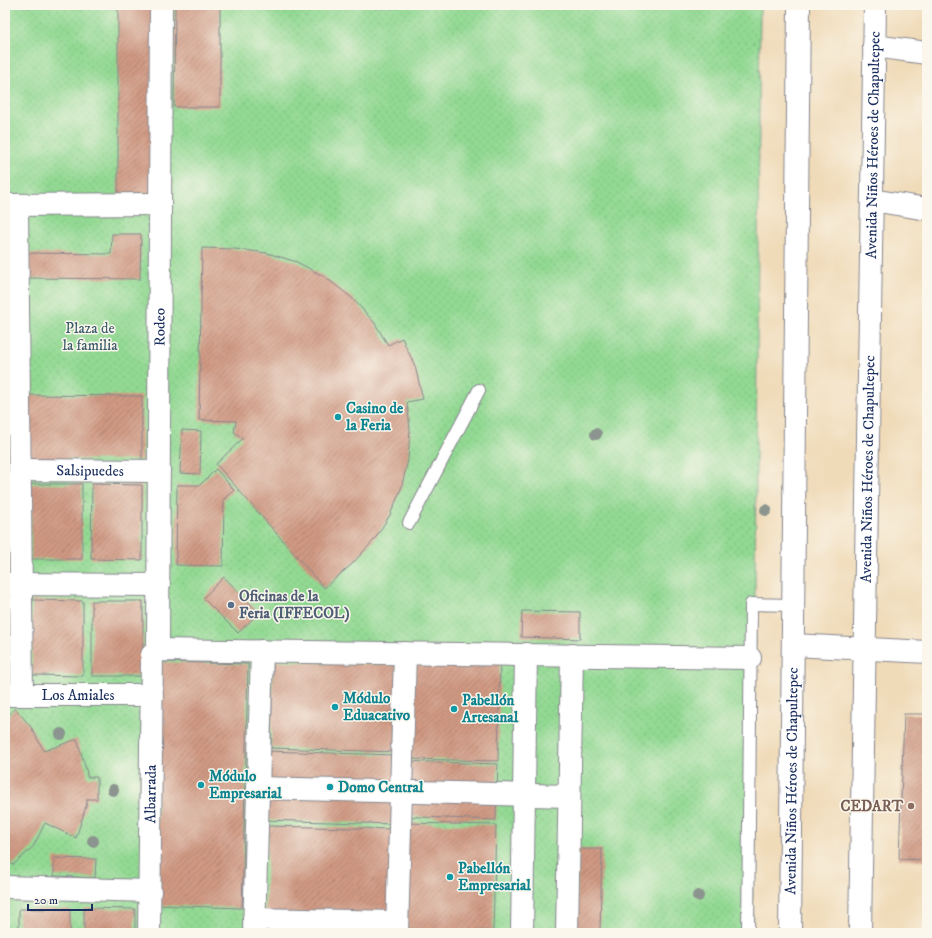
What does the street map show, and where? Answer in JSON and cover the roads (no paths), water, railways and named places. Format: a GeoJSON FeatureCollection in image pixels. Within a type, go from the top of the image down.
{"type":"FeatureCollection","features":[{"type":"Feature","properties":{"kind":"street","name":"Rodeo"},"geometry":{"type":"LineString","coordinates":[[155,652],[159,585],[161,5]]}},
{"type":"Feature","properties":{"kind":"street","name":"Avenida Niños Héroes de Chapultepec"},"geometry":{"type":"LineString","coordinates":[[790,933],[799,5]]}},
{"type":"Feature","properties":{"kind":"street","name":"Avenida Niños Héroes de Chapultepec"},"geometry":{"type":"LineString","coordinates":[[860,933],[874,5]]}},
{"type":"Feature","properties":{"kind":"street"},"geometry":{"type":"LineString","coordinates":[[874,46],[927,53]]}},
{"type":"Feature","properties":{"kind":"street"},"geometry":{"type":"LineString","coordinates":[[872,200],[927,209]]}},
{"type":"Feature","properties":{"kind":"street"},"geometry":{"type":"LineString","coordinates":[[14,695],[13,584],[20,470],[11,205],[160,204]]}},
{"type":"Feature","properties":{"kind":"street","name":"Salsipuedes"},"geometry":{"type":"LineString","coordinates":[[20,470],[159,471]]}},
{"type":"Feature","properties":{"kind":"street"},"geometry":{"type":"LineString","coordinates":[[13,584],[159,585]]}},
{"type":"Feature","properties":{"kind":"street"},"geometry":{"type":"LineString","coordinates":[[793,646],[927,652]]}},
{"type":"Feature","properties":{"kind":"street"},"geometry":{"type":"LineString","coordinates":[[155,652],[262,651],[750,658]]}},
{"type":"Feature","properties":{"kind":"street"},"geometry":{"type":"LineString","coordinates":[[262,651],[254,926],[397,927],[405,653]]}},
{"type":"Feature","properties":{"kind":"street","name":"Albarrada"},"geometry":{"type":"LineString","coordinates":[[149,933],[152,696],[155,652]]}},
{"type":"Feature","properties":{"kind":"street"},"geometry":{"type":"LineString","coordinates":[[522,933],[526,654]]}},
{"type":"Feature","properties":{"kind":"street"},"geometry":{"type":"LineString","coordinates":[[567,933],[572,655]]}},
{"type":"Feature","properties":{"kind":"street","name":"Los Amiales"},"geometry":{"type":"LineString","coordinates":[[14,695],[152,696]]}},
{"type":"Feature","properties":{"kind":"street"},"geometry":{"type":"LineString","coordinates":[[258,788],[569,796]]}},
{"type":"Feature","properties":{"kind":"street"},"geometry":{"type":"LineString","coordinates":[[5,887],[150,891]]}},
{"type":"Feature","properties":{"kind":"lane"},"geometry":{"type":"LineString","coordinates":[[409,523],[479,390]]}},
{"type":"Feature","properties":{"kind":"lane"},"geometry":{"type":"LineString","coordinates":[[748,933],[751,604],[793,605]]}},
{"type":"Feature","properties":{"kind":"place","name":"Casino de la Feria"},"geometry":{"type":"Point","coordinates":[338,417]}},
{"type":"Feature","properties":{"kind":"place","name":"Oficinas de la Feria (IFFECOL)"},"geometry":{"type":"Point","coordinates":[231,605]}},
{"type":"Feature","properties":{"kind":"place","name":"Módulo Eduacativo"},"geometry":{"type":"Point","coordinates":[335,707]}},
{"type":"Feature","properties":{"kind":"place","name":"Pabellón Artesanal"},"geometry":{"type":"Point","coordinates":[454,709]}},
{"type":"Feature","properties":{"kind":"place","name":"Módulo Empresarial"},"geometry":{"type":"Point","coordinates":[201,785]}},
{"type":"Feature","properties":{"kind":"place","name":"Domo Central"},"geometry":{"type":"Point","coordinates":[330,787]}},
{"type":"Feature","properties":{"kind":"place","name":"CEDART"},"geometry":{"type":"Point","coordinates":[911,806]}},
{"type":"Feature","properties":{"kind":"place","name":"Pabellón Empresarial"},"geometry":{"type":"Point","coordinates":[450,877]}},
{"type":"Feature","properties":{"kind":"park label","name":"Plaza de la familia"},"geometry":{"type":"Point","coordinates":[90,336]}}]}
